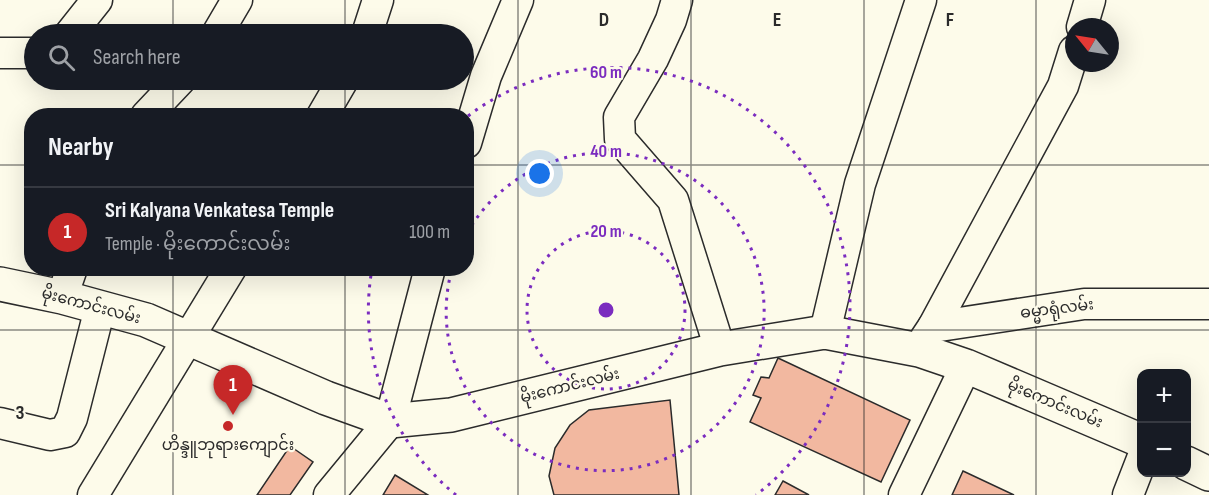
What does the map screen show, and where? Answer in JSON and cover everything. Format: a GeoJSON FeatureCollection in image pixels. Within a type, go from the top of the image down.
{"type":"FeatureCollection","features":[{"type":"Feature","properties":{"kind":"main road","name":"မိုးကောင်းလမ်း"},"geometry":{"type":"LineString","coordinates":[[0,284],[67,283],[100,308],[146,320],[326,398],[390,421],[451,415],[720,349],[825,332],[926,338],[966,366],[1137,439]]}},
{"type":"Feature","properties":{"kind":"main road"},"geometry":{"type":"LineString","coordinates":[[1191,465],[1209,474]]}},
{"type":"Feature","properties":{"kind":"street"},"geometry":{"type":"LineString","coordinates":[[78,24],[97,0]]}},
{"type":"Feature","properties":{"kind":"street"},"geometry":{"type":"LineString","coordinates":[[223,24],[237,0]]}},
{"type":"Feature","properties":{"kind":"street"},"geometry":{"type":"LineString","coordinates":[[370,24],[378,0]]}},
{"type":"Feature","properties":{"kind":"street"},"geometry":{"type":"LineString","coordinates":[[475,73],[518,0]]}},
{"type":"Feature","properties":{"kind":"street"},"geometry":{"type":"LineString","coordinates":[[677,0],[671,20],[653,59],[619,117],[620,139],[673,200],[720,349]]}},
{"type":"Feature","properties":{"kind":"street"},"geometry":{"type":"LineString","coordinates":[[825,332],[860,184],[921,0]]}},
{"type":"Feature","properties":{"kind":"street"},"geometry":{"type":"LineString","coordinates":[[1085,18],[1090,0]]}},
{"type":"Feature","properties":{"kind":"street"},"geometry":{"type":"LineString","coordinates":[[0,53],[24,53]]}},
{"type":"Feature","properties":{"kind":"street"},"geometry":{"type":"LineString","coordinates":[[926,338],[1063,86],[1067,72]]}},
{"type":"Feature","properties":{"kind":"street"},"geometry":{"type":"LineString","coordinates":[[154,108],[171,90]]}},
{"type":"Feature","properties":{"kind":"street"},"geometry":{"type":"LineString","coordinates":[[327,108],[337,90]]}},
{"type":"Feature","properties":{"kind":"street"},"geometry":{"type":"LineString","coordinates":[[470,108],[473,90]]}},
{"type":"Feature","properties":{"kind":"street"},"geometry":{"type":"LineString","coordinates":[[93,495],[226,276]]}},
{"type":"Feature","properties":{"kind":"street"},"geometry":{"type":"LineString","coordinates":[[329,495],[390,421],[428,276]]}},
{"type":"Feature","properties":{"kind":"street","name":"ဓမ္မာရုံလမ်း"},"geometry":{"type":"LineString","coordinates":[[926,338],[1084,304],[1209,304]]}},
{"type":"Feature","properties":{"kind":"street"},"geometry":{"type":"LineString","coordinates":[[0,423],[50,435],[65,432],[72,418],[100,308]]}},
{"type":"Feature","properties":{"kind":"street"},"geometry":{"type":"LineString","coordinates":[[904,495],[966,366]]}},
{"type":"Feature","properties":{"kind":"street"},"geometry":{"type":"LineString","coordinates":[[1128,495],[1137,472]]}},
{"type":"Feature","properties":{"kind":"building"},"geometry":{"type":"Polygon","coordinates":[[[778,358],[910,420],[881,482],[750,422],[761,398],[753,395],[761,377],[769,378],[778,358]]]}},
{"type":"Feature","properties":{"kind":"building"},"geometry":{"type":"Polygon","coordinates":[[[670,400],[679,495],[554,495],[549,476],[555,448],[570,425],[589,410],[670,400]]]}},
{"type":"Feature","properties":{"kind":"building"},"geometry":{"type":"Polygon","coordinates":[[[290,446],[313,462],[290,495],[257,495],[290,446]]]}},
{"type":"Feature","properties":{"kind":"building"},"geometry":{"type":"Polygon","coordinates":[[[963,471],[1014,495],[952,495],[963,471]]]}},
{"type":"Feature","properties":{"kind":"building"},"geometry":{"type":"Polygon","coordinates":[[[395,475],[428,495],[383,495],[395,475]]]}},
{"type":"Feature","properties":{"kind":"building"},"geometry":{"type":"Polygon","coordinates":[[[783,481],[809,495],[775,495],[783,481]]]}},
{"type":"Feature","properties":{"kind":"place","name":"Sri Kalyana Venkatesa Temple"},"geometry":{"type":"Point","coordinates":[233,415]}},
{"type":"Feature","properties":{"kind":"place","name":"ဟိန္ဒူဘုရားကျောင်း"},"geometry":{"type":"Point","coordinates":[228,426]}}]}
